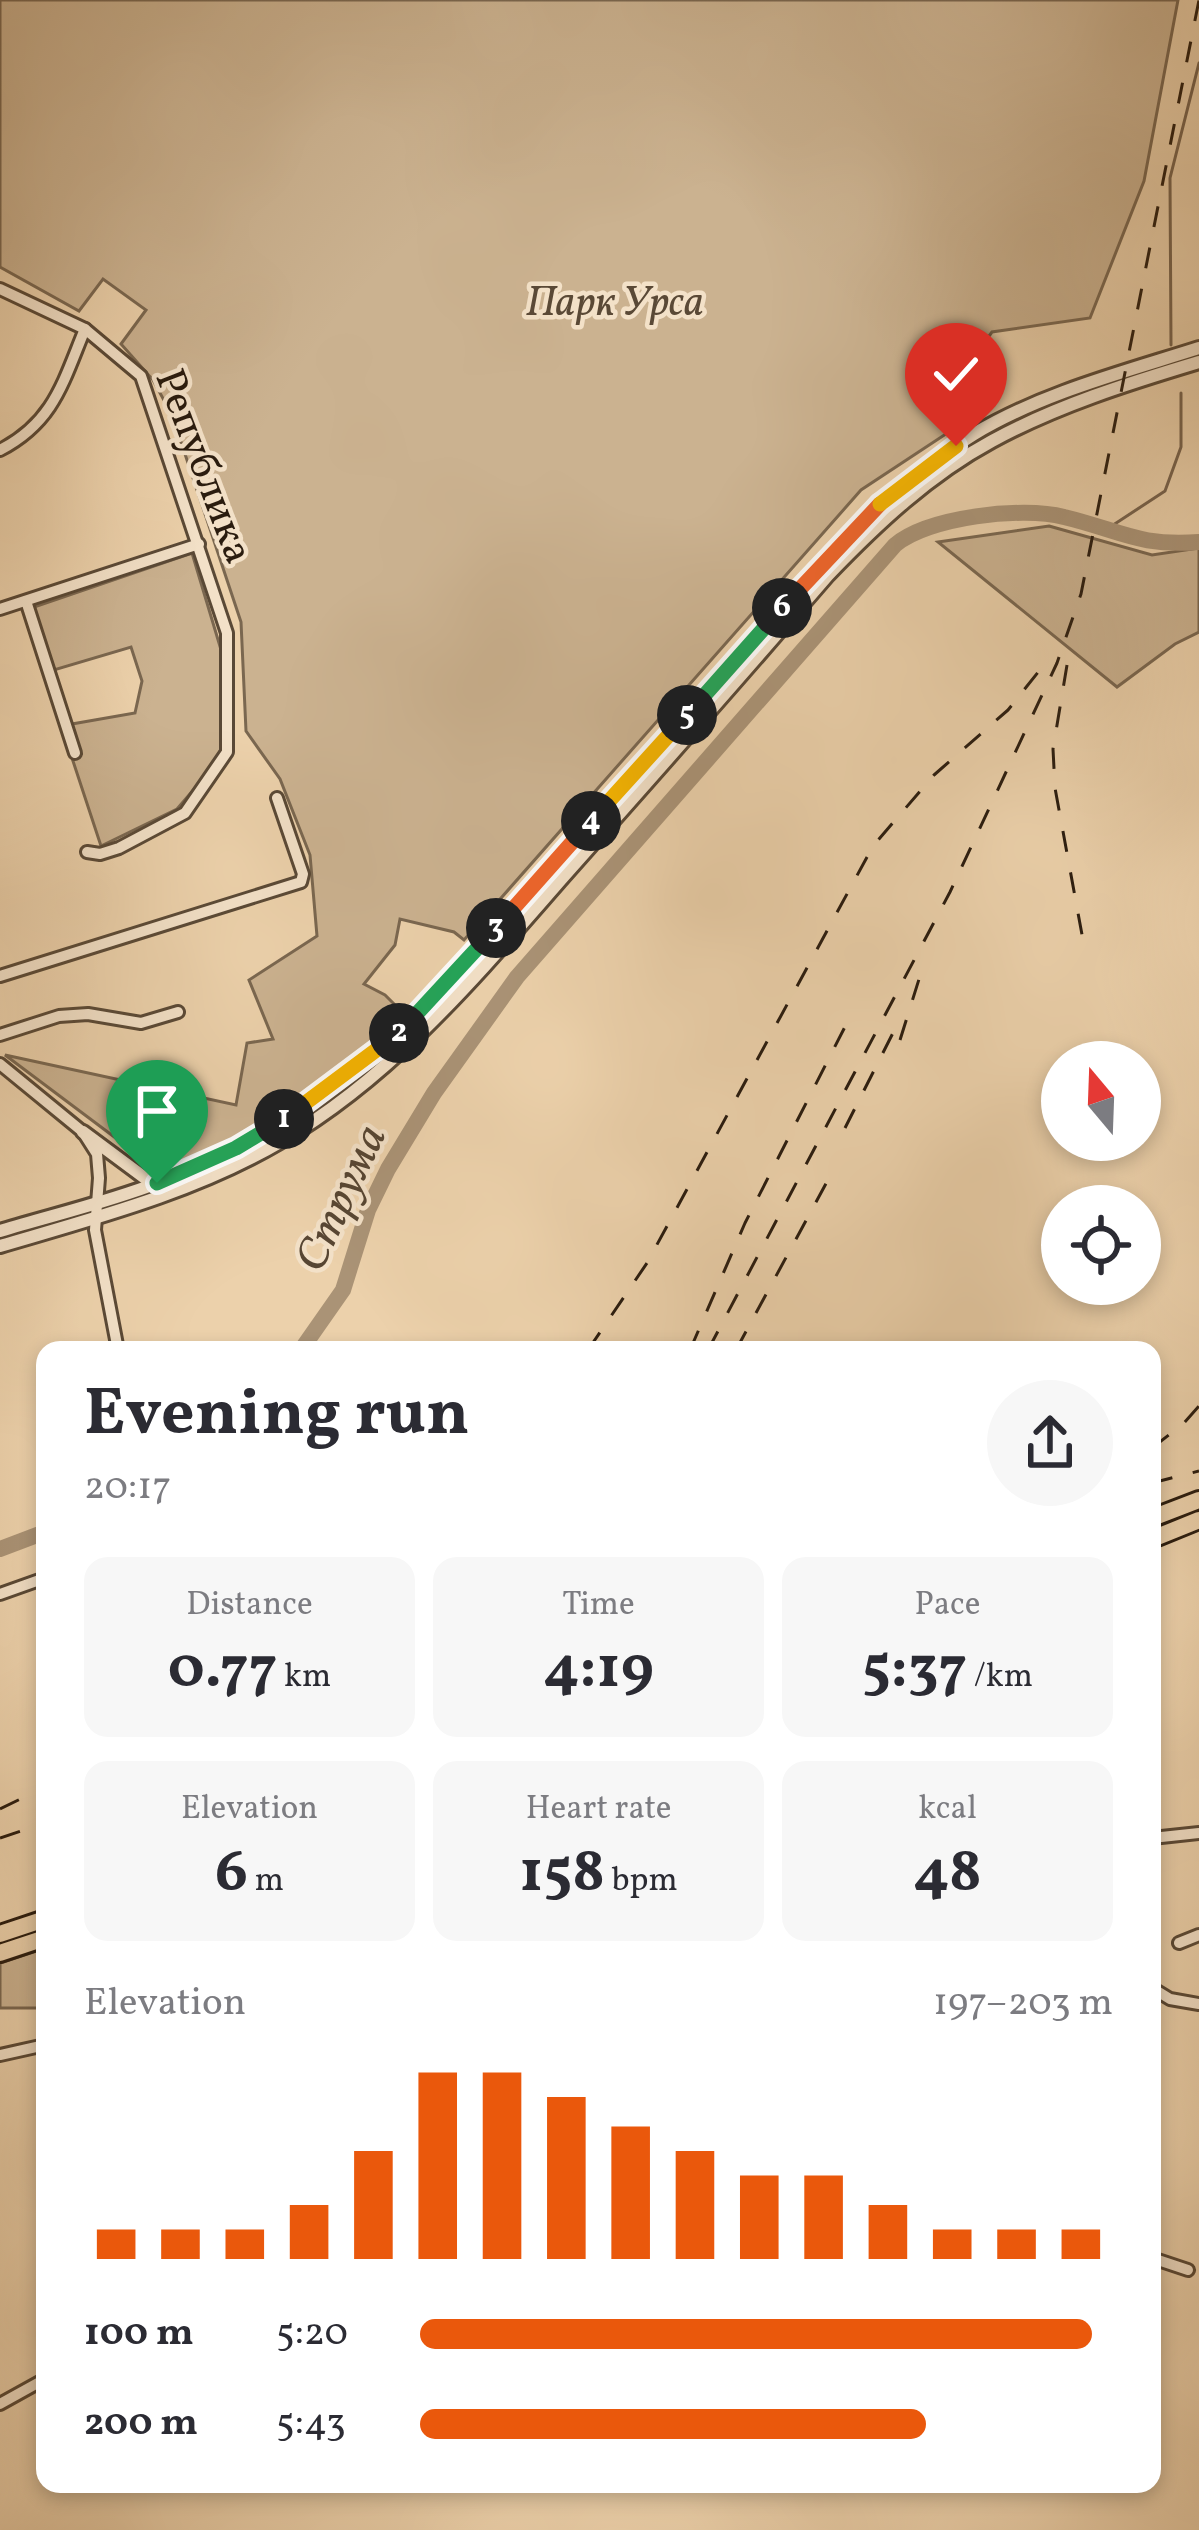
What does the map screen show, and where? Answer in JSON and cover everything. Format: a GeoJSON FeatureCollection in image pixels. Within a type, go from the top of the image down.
{"type":"FeatureCollection","features":[{"type":"Feature","properties":{"kind":"highway"},"geometry":{"type":"LineString","coordinates":[[1161,1515],[1199,1500]]}},
{"type":"Feature","properties":{"kind":"highway"},"geometry":{"type":"LineString","coordinates":[[1161,1535],[1199,1520]]}},
{"type":"Feature","properties":{"kind":"highway"},"geometry":{"type":"LineString","coordinates":[[0,1934],[36,1922]]}},
{"type":"Feature","properties":{"kind":"highway"},"geometry":{"type":"LineString","coordinates":[[0,1953],[36,1941]]}},
{"type":"Feature","properties":{"kind":"street","name":"Република"},"geometry":{"type":"LineString","coordinates":[[0,289],[86,329],[141,376],[226,633],[227,752],[185,813],[118,848],[100,854],[87,852]]}},
{"type":"Feature","properties":{"kind":"street"},"geometry":{"type":"LineString","coordinates":[[0,450],[22,439],[50,412],[86,329]]}},
{"type":"Feature","properties":{"kind":"street"},"geometry":{"type":"LineString","coordinates":[[0,1231],[153,1184],[236,1148],[394,1037],[856,525],[893,492],[976,433],[1028,407],[1199,348]]}},
{"type":"Feature","properties":{"kind":"street"},"geometry":{"type":"LineString","coordinates":[[0,1246],[95,1218],[254,1156],[371,1078],[414,1040],[523,922],[828,575],[915,493],[992,441],[1043,417],[1199,362]]}},
{"type":"Feature","properties":{"kind":"street"},"geometry":{"type":"LineString","coordinates":[[0,609],[200,544]]}},
{"type":"Feature","properties":{"kind":"street"},"geometry":{"type":"LineString","coordinates":[[26,601],[75,753]]}},
{"type":"Feature","properties":{"kind":"street"},"geometry":{"type":"LineString","coordinates":[[0,976],[301,882],[303,874],[277,799]]}},
{"type":"Feature","properties":{"kind":"street"},"geometry":{"type":"LineString","coordinates":[[0,1035],[59,1016],[88,1014],[141,1023],[178,1012]]}},
{"type":"Feature","properties":{"kind":"street"},"geometry":{"type":"LineString","coordinates":[[0,1064],[153,1184]]}},
{"type":"Feature","properties":{"kind":"street"},"geometry":{"type":"LineString","coordinates":[[82,1132],[97,1154],[94,1230],[116,1341]]}},
{"type":"Feature","properties":{"kind":"street"},"geometry":{"type":"LineString","coordinates":[[0,1594],[36,1581]]}},
{"type":"Feature","properties":{"kind":"street"},"geometry":{"type":"LineString","coordinates":[[1161,1837],[1199,1833]]}},
{"type":"Feature","properties":{"kind":"street"},"geometry":{"type":"LineString","coordinates":[[1179,1943],[1199,1935]]}},
{"type":"Feature","properties":{"kind":"street"},"geometry":{"type":"LineString","coordinates":[[1161,1994],[1199,2004]]}},
{"type":"Feature","properties":{"kind":"street"},"geometry":{"type":"LineString","coordinates":[[0,2054],[36,2047]]}},
{"type":"Feature","properties":{"kind":"street"},"geometry":{"type":"LineString","coordinates":[[1161,2261],[1188,2270]]}},
{"type":"Feature","properties":{"kind":"street"},"geometry":{"type":"LineString","coordinates":[[0,2404],[36,2384]]}},
{"type":"Feature","properties":{"kind":"green space","name":"Парк Урса"},"geometry":{"type":"Polygon","coordinates":[[[0,0],[1178,0],[1144,181],[1090,318],[992,332],[981,347],[977,391],[955,428],[861,490],[464,940],[454,932],[400,919],[395,945],[364,984],[401,1011],[359,1056],[248,1132],[178,1163],[153,1166],[5,1055],[236,1105],[247,1043],[273,1039],[249,980],[317,936],[310,855],[280,779],[246,731],[241,622],[172,415],[153,380],[121,344],[146,310],[103,279],[79,311],[0,267],[0,0]]]}},
{"type":"Feature","properties":{"kind":"green space"},"geometry":{"type":"Polygon","coordinates":[[[1049,526],[1152,555],[1199,548],[1199,632],[1117,687],[938,542],[1049,526]]]}},
{"type":"Feature","properties":{"kind":"green space"},"geometry":{"type":"Polygon","coordinates":[[[192,553],[222,653],[222,748],[177,809],[101,846],[72,758],[81,754],[72,724],[135,713],[142,681],[131,647],[54,670],[34,607],[192,553]]]}},
{"type":"Feature","properties":{"kind":"green space"},"geometry":{"type":"Polygon","coordinates":[[[36,1951],[36,2008],[0,2008],[0,1963],[36,1951]]]}},
{"type":"Feature","properties":{"kind":"waterway"},"geometry":{"type":"LineString","coordinates":[[1171,345],[1170,178],[1199,63]]}},
{"type":"Feature","properties":{"kind":"waterway"},"geometry":{"type":"LineString","coordinates":[[1104,531],[1165,491],[1181,447],[1181,393]]}},
{"type":"Feature","properties":{"kind":"waterway","name":"Струма"},"geometry":{"type":"LineString","coordinates":[[307,1341],[343,1290],[368,1210],[388,1169],[434,1093],[517,977],[895,545],[952,521],[1025,513],[1064,517],[1144,540],[1199,542]]}},
{"type":"Feature","properties":{"kind":"waterway","name":"Струма"},"geometry":{"type":"LineString","coordinates":[[0,1549],[36,1535]]}},
{"type":"Feature","properties":{"kind":"railway"},"geometry":{"type":"LineString","coordinates":[[713,1341],[950,892],[1057,663],[1081,594],[1199,0]]}},
{"type":"Feature","properties":{"kind":"railway"},"geometry":{"type":"LineString","coordinates":[[1067,665],[1053,749],[1055,788],[1085,951]]}},
{"type":"Feature","properties":{"kind":"railway"},"geometry":{"type":"LineString","coordinates":[[594,1341],[647,1263],[873,846],[934,775],[1008,710],[1039,671]]}},
{"type":"Feature","properties":{"kind":"railway"},"geometry":{"type":"LineString","coordinates":[[900,1040],[925,960]]}},
{"type":"Feature","properties":{"kind":"railway"},"geometry":{"type":"LineString","coordinates":[[694,1341],[745,1223],[852,1013]]}},
{"type":"Feature","properties":{"kind":"railway"},"geometry":{"type":"LineString","coordinates":[[845,1128],[899,1021]]}},
{"type":"Feature","properties":{"kind":"railway"},"geometry":{"type":"LineString","coordinates":[[741,1341],[829,1178]]}},
{"type":"Feature","properties":{"kind":"railway"},"geometry":{"type":"LineString","coordinates":[[1161,1441],[1199,1406]]}},
{"type":"Feature","properties":{"kind":"railway"},"geometry":{"type":"LineString","coordinates":[[1161,1481],[1199,1471]]}},
{"type":"Feature","properties":{"kind":"railway"},"geometry":{"type":"LineString","coordinates":[[0,1809],[36,1791]]}},
{"type":"Feature","properties":{"kind":"railway"},"geometry":{"type":"LineString","coordinates":[[0,1838],[36,1826]]}},
{"type":"Feature","properties":{"kind":"route"},"geometry":{"type":"LineString","coordinates":[[157,1183],[202,1165],[272,1126],[394,1037],[856,525],[956,446]]}}]}
